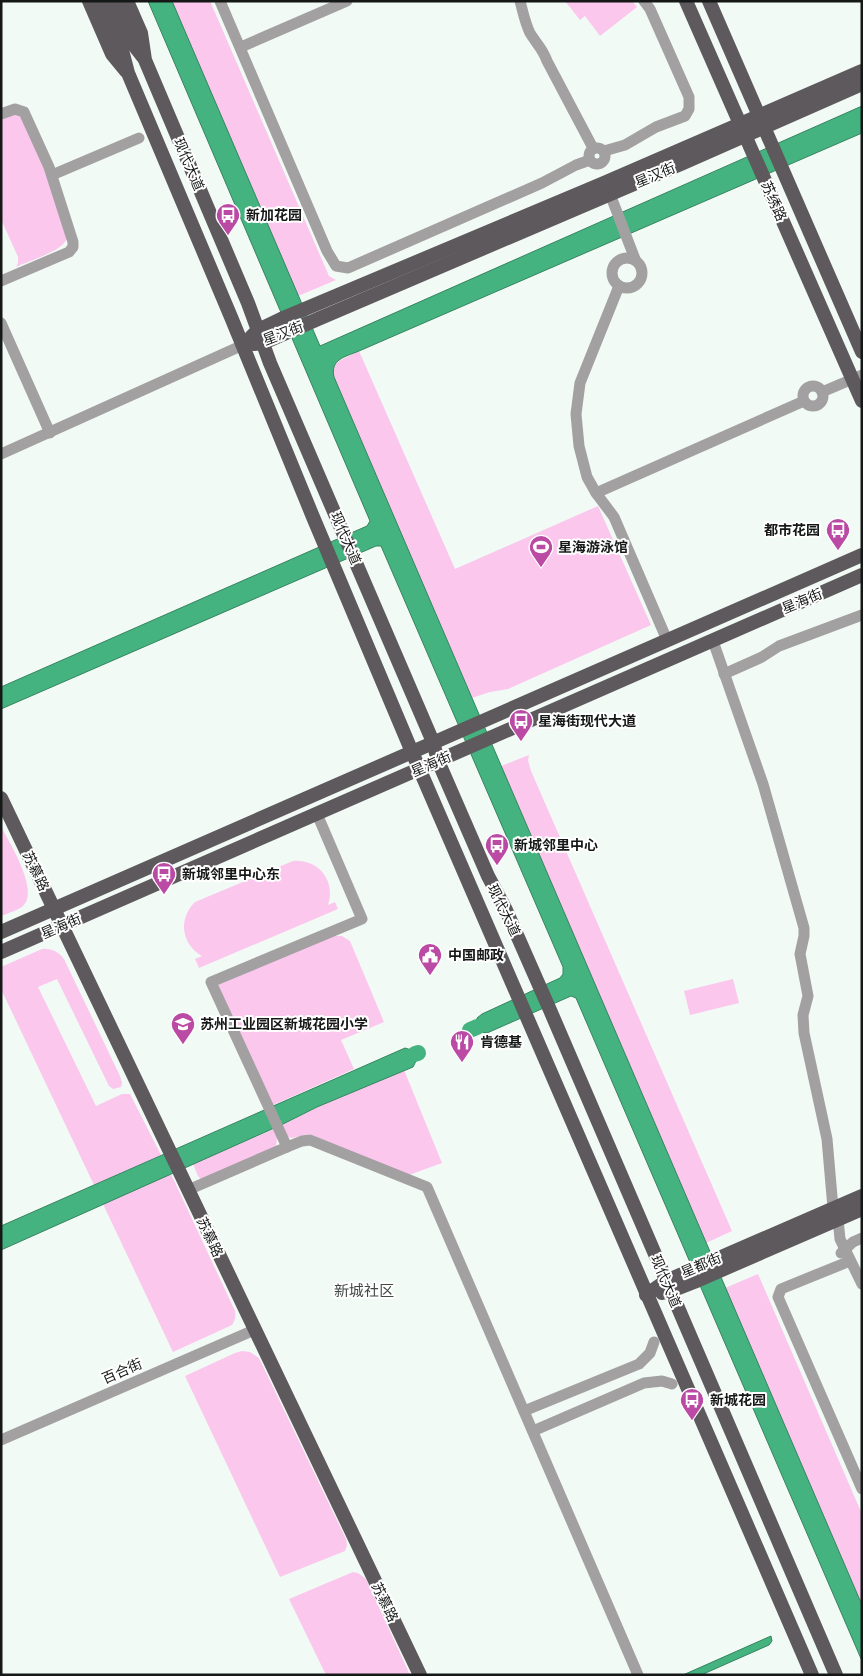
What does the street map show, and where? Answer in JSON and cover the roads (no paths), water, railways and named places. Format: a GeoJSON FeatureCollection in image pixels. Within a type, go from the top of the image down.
{"type":"FeatureCollection","features":[{"type":"Feature","properties":{"kind":"main road","name":"现代大道"},"geometry":{"type":"LineString","coordinates":[[89,1],[112,54],[128,73]]}},
{"type":"Feature","properties":{"kind":"main road","name":"现代大道"},"geometry":{"type":"LineString","coordinates":[[100,1],[122,50],[128,73],[243,345],[323,543],[419,769],[812,1675]]}},
{"type":"Feature","properties":{"kind":"main road","name":"现代大道"},"geometry":{"type":"LineString","coordinates":[[113,1],[130,38],[145,60],[433,742],[438,761],[488,876],[506,910],[550,1010],[836,1675]]}},
{"type":"Feature","properties":{"kind":"main road","name":"现代大道"},"geometry":{"type":"LineString","coordinates":[[127,1],[141,33],[145,60]]}},
{"type":"Feature","properties":{"kind":"main road","name":"苏绣路"},"geometry":{"type":"LineString","coordinates":[[686,1],[766,184],[857,377],[862,401]]}},
{"type":"Feature","properties":{"kind":"main road","name":"苏绣路"},"geometry":{"type":"LineString","coordinates":[[709,1],[862,352]]}},
{"type":"Feature","properties":{"kind":"main road","name":"星汉街"},"geometry":{"type":"LineString","coordinates":[[764,128],[862,71]]}},
{"type":"Feature","properties":{"kind":"main road","name":"星汉街"},"geometry":{"type":"LineString","coordinates":[[260,336],[288,332],[318,320],[610,195],[862,84]]}},
{"type":"Feature","properties":{"kind":"main road","name":"星汉街"},"geometry":{"type":"LineString","coordinates":[[243,345],[260,336],[281,319],[312,306],[610,195]]}},
{"type":"Feature","properties":{"kind":"main road","name":"星海街"},"geometry":{"type":"LineString","coordinates":[[1,932],[862,555]]}},
{"type":"Feature","properties":{"kind":"main road","name":"星海街"},"geometry":{"type":"LineString","coordinates":[[1,952],[862,576]]}},
{"type":"Feature","properties":{"kind":"main road","name":"苏慕路"},"geometry":{"type":"LineString","coordinates":[[1,798],[420,1675]]}},
{"type":"Feature","properties":{"kind":"main road","name":"星都街"},"geometry":{"type":"LineString","coordinates":[[646,1295],[835,1214],[862,1196]]}},
{"type":"Feature","properties":{"kind":"main road","name":"星都街"},"geometry":{"type":"LineString","coordinates":[[835,1214],[862,1209]]}},
{"type":"Feature","properties":{"kind":"street"},"geometry":{"type":"LineString","coordinates":[[220,1],[327,251],[336,266],[348,268],[542,184],[576,165],[604,160],[606,156],[599,149],[547,61],[544,51],[531,33],[525,21],[520,1]]}},
{"type":"Feature","properties":{"kind":"street"},"geometry":{"type":"LineString","coordinates":[[241,47],[347,1]]}},
{"type":"Feature","properties":{"kind":"street"},"geometry":{"type":"LineString","coordinates":[[599,149],[625,145],[638,140],[656,127],[685,116],[689,109],[689,97],[680,75],[650,9],[644,1]]}},
{"type":"Feature","properties":{"kind":"street"},"geometry":{"type":"LineString","coordinates":[[1,114],[15,109],[24,112],[52,175],[71,231],[73,248],[68,252],[1,281]]}},
{"type":"Feature","properties":{"kind":"street"},"geometry":{"type":"LineString","coordinates":[[52,175],[139,138]]}},
{"type":"Feature","properties":{"kind":"street"},"geometry":{"type":"LineString","coordinates":[[593,162],[610,195],[634,259],[642,269],[640,280],[631,288],[619,286],[614,282],[611,275],[615,262],[621,258],[628,257],[634,259]]}},
{"type":"Feature","properties":{"kind":"street"},"geometry":{"type":"LineString","coordinates":[[619,286],[580,383],[576,414],[579,446],[587,477],[596,494],[614,517],[667,640]]}},
{"type":"Feature","properties":{"kind":"street"},"geometry":{"type":"LineString","coordinates":[[1,323],[50,432]]}},
{"type":"Feature","properties":{"kind":"street"},"geometry":{"type":"LineString","coordinates":[[1,454],[243,345]]}},
{"type":"Feature","properties":{"kind":"street"},"geometry":{"type":"LineString","coordinates":[[596,494],[804,400],[809,405],[815,405],[821,402],[822,392],[857,377]]}},
{"type":"Feature","properties":{"kind":"street"},"geometry":{"type":"LineString","coordinates":[[724,674],[762,658],[779,646],[862,615]]}},
{"type":"Feature","properties":{"kind":"street"},"geometry":{"type":"LineString","coordinates":[[712,641],[763,784],[804,928],[800,954],[808,996],[803,1015],[804,1033],[827,1139],[835,1214],[840,1239],[862,1284]]}},
{"type":"Feature","properties":{"kind":"street"},"geometry":{"type":"LineString","coordinates":[[287,1147],[211,982],[362,919],[317,814]]}},
{"type":"Feature","properties":{"kind":"street"},"geometry":{"type":"LineString","coordinates":[[188,1190],[302,1141],[314,1141],[427,1187],[638,1675]]}},
{"type":"Feature","properties":{"kind":"street"},"geometry":{"type":"LineString","coordinates":[[838,1266],[840,1254],[862,1238]]}},
{"type":"Feature","properties":{"kind":"street"},"geometry":{"type":"LineString","coordinates":[[850,1261],[781,1289],[778,1298],[862,1489]]}},
{"type":"Feature","properties":{"kind":"street","name":"百合街"},"geometry":{"type":"LineString","coordinates":[[1,1440],[254,1330]]}},
{"type":"Feature","properties":{"kind":"street"},"geometry":{"type":"LineString","coordinates":[[524,1411],[639,1364],[650,1353],[654,1342]]}},
{"type":"Feature","properties":{"kind":"street"},"geometry":{"type":"LineString","coordinates":[[533,1431],[644,1383],[662,1381],[672,1384]]}},
{"type":"Feature","properties":{"kind":"waterway"},"geometry":{"type":"LineString","coordinates":[[470,1030],[477,1027]]}},
{"type":"Feature","properties":{"kind":"place","name":"新加花园"},"geometry":{"type":"Point","coordinates":[228,236]}},
{"type":"Feature","properties":{"kind":"place","name":"都市花园"},"geometry":{"type":"Point","coordinates":[838,551]}},
{"type":"Feature","properties":{"kind":"place","name":"星海游泳馆"},"geometry":{"type":"Point","coordinates":[541,568]}},
{"type":"Feature","properties":{"kind":"place","name":"星海街现代大道"},"geometry":{"type":"Point","coordinates":[521,742]}},
{"type":"Feature","properties":{"kind":"place","name":"新城邻里中心"},"geometry":{"type":"Point","coordinates":[497,866]}},
{"type":"Feature","properties":{"kind":"place","name":"新城邻里中心东"},"geometry":{"type":"Point","coordinates":[164,895]}},
{"type":"Feature","properties":{"kind":"place","name":"中国邮政"},"geometry":{"type":"Point","coordinates":[430,976]}},
{"type":"Feature","properties":{"kind":"place","name":"苏州工业园区新城花园小学"},"geometry":{"type":"Point","coordinates":[183,1045]}},
{"type":"Feature","properties":{"kind":"place","name":"肯德基"},"geometry":{"type":"Point","coordinates":[462,1063]}},
{"type":"Feature","properties":{"kind":"place","name":"新城花园"},"geometry":{"type":"Point","coordinates":[692,1421]}},
{"type":"Feature","properties":{"kind":"district","name":"新城社区"},"geometry":{"type":"Point","coordinates":[364,1291]}}]}
